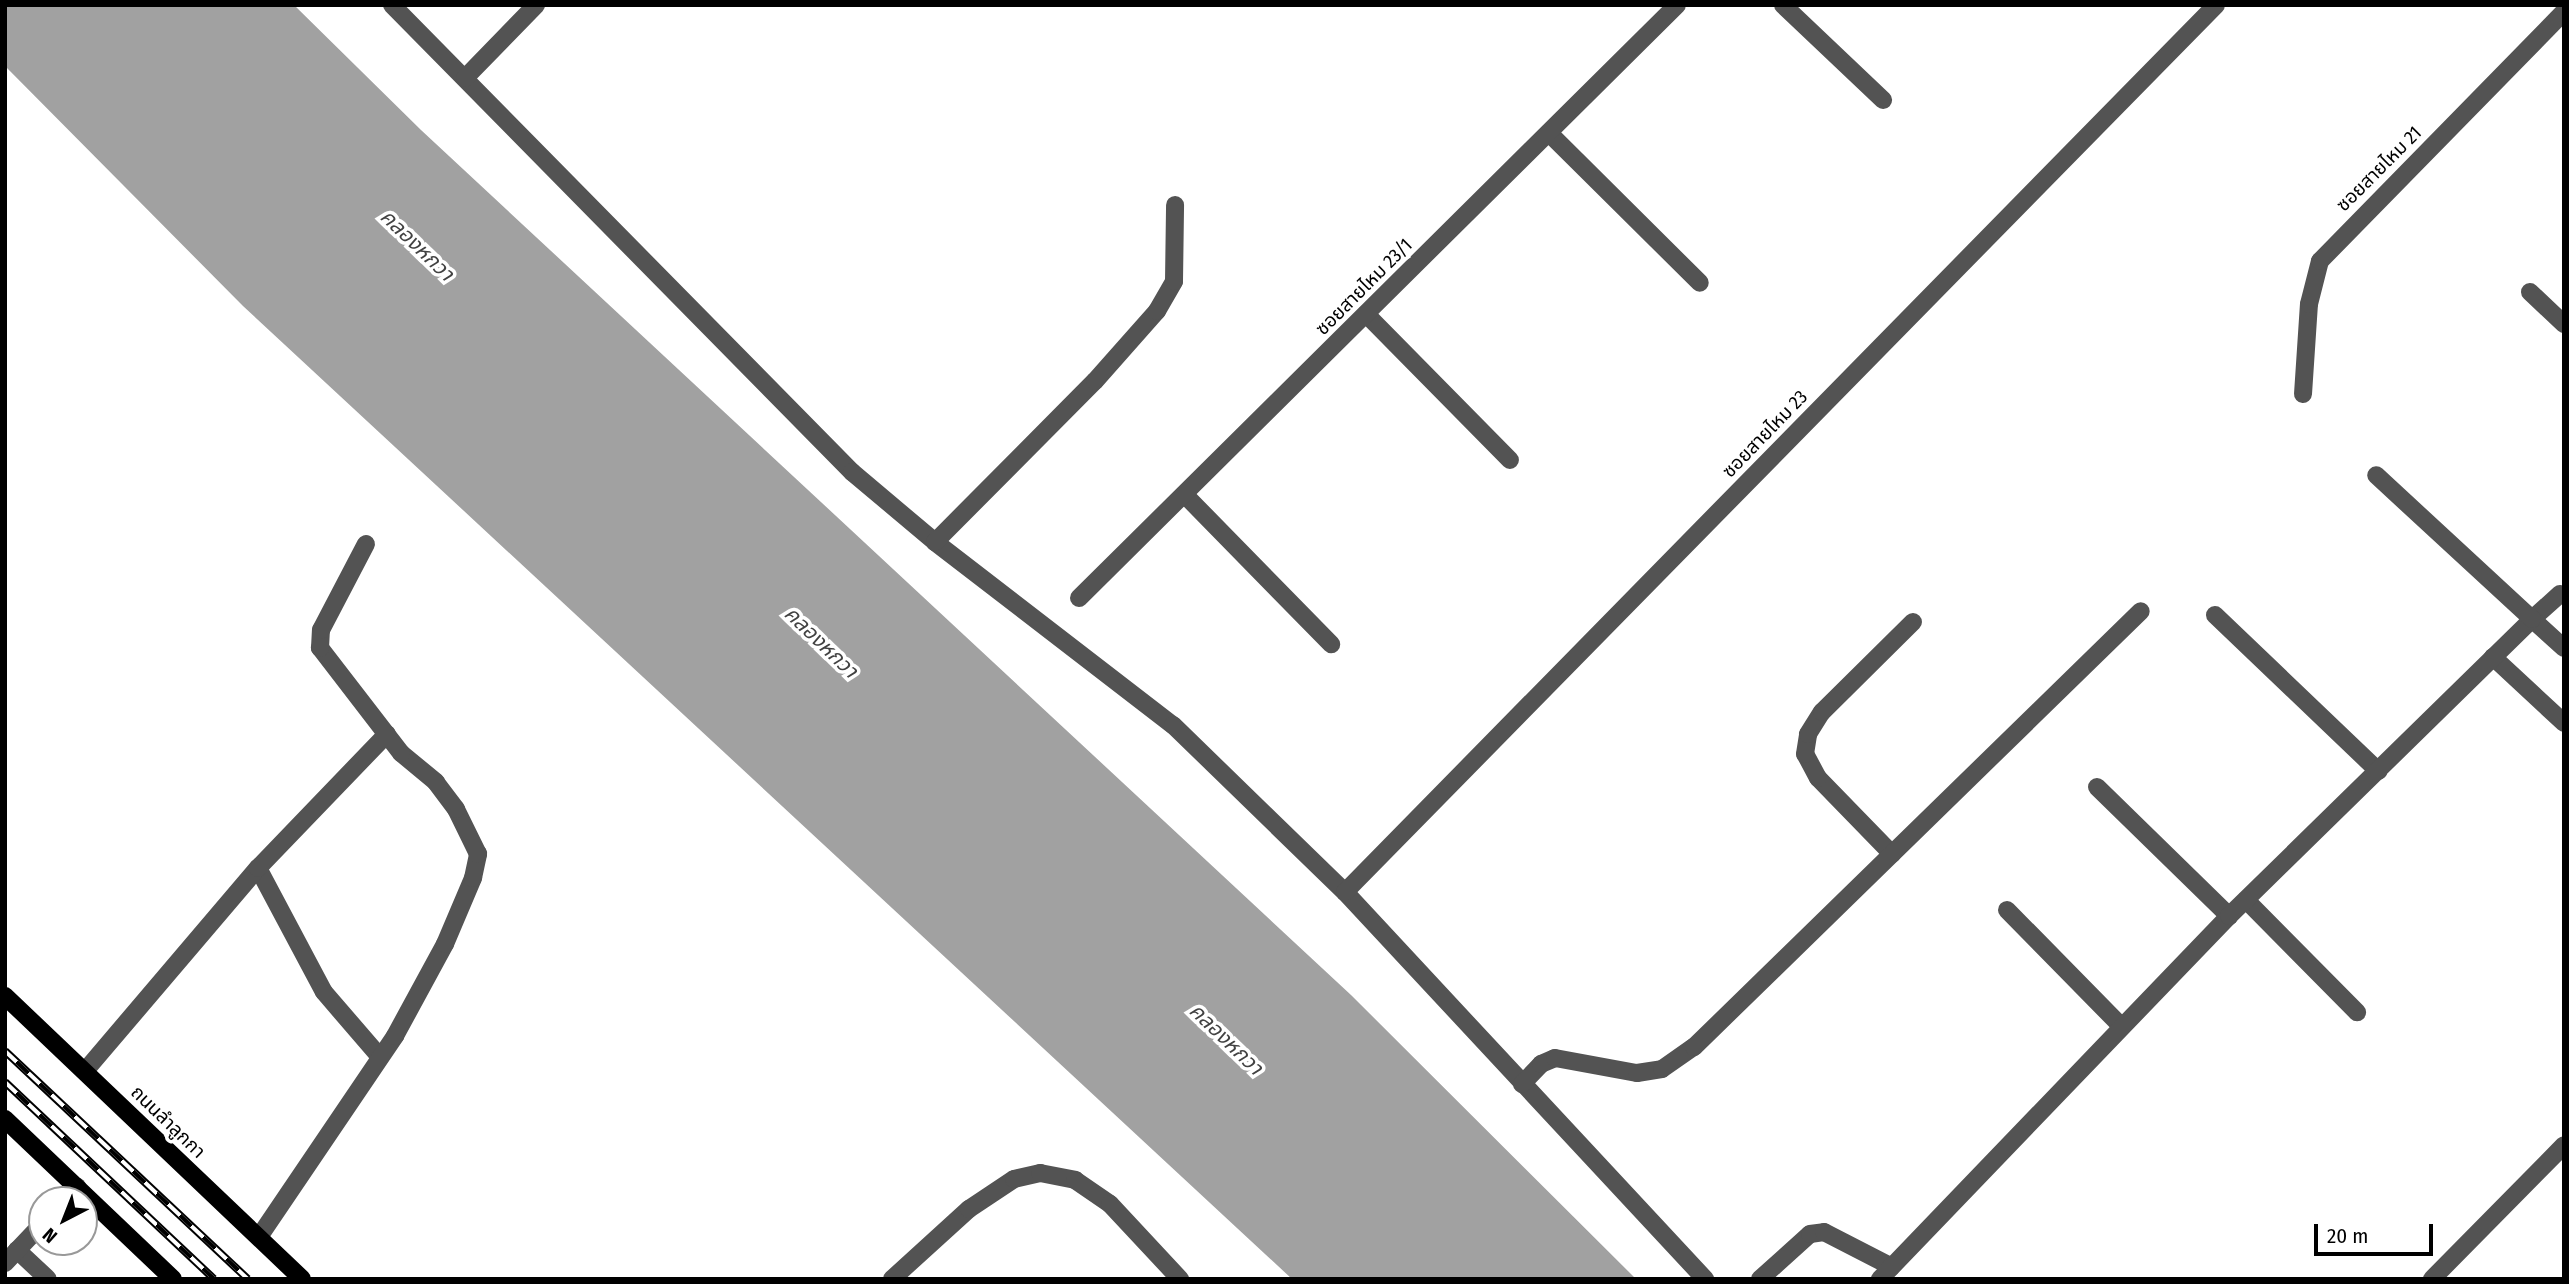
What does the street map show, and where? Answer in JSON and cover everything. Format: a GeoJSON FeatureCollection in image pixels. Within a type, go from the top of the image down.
{"type":"FeatureCollection","features":[{"type":"Feature","properties":{"kind":"main road","name":"ถนนลำลูกกา"},"geometry":{"type":"LineString","coordinates":[[5,996],[302,1279]]}},
{"type":"Feature","properties":{"kind":"main road"},"geometry":{"type":"LineString","coordinates":[[5,1119],[64,1186]]}},
{"type":"Feature","properties":{"kind":"main road"},"geometry":{"type":"LineString","coordinates":[[98,1216],[173,1279]]}},
{"type":"Feature","properties":{"kind":"street"},"geometry":{"type":"LineString","coordinates":[[392,5],[852,472],[936,542],[1173,725],[1345,892],[1705,1279]]}},
{"type":"Feature","properties":{"kind":"street"},"geometry":{"type":"LineString","coordinates":[[465,78],[536,5]]}},
{"type":"Feature","properties":{"kind":"street","name":"ซอยสายไหม 23/1"},"geometry":{"type":"LineString","coordinates":[[1079,598],[1550,134],[1676,5]]}},
{"type":"Feature","properties":{"kind":"street"},"geometry":{"type":"LineString","coordinates":[[1783,5],[1883,100]]}},
{"type":"Feature","properties":{"kind":"street","name":"ซอยสายไหม 23"},"geometry":{"type":"LineString","coordinates":[[1345,892],[2216,5]]}},
{"type":"Feature","properties":{"kind":"street","name":"ซอยสายไหม 21"},"geometry":{"type":"LineString","coordinates":[[2303,394],[2309,304],[2320,261],[2564,12]]}},
{"type":"Feature","properties":{"kind":"street"},"geometry":{"type":"LineString","coordinates":[[1550,134],[1700,283]]}},
{"type":"Feature","properties":{"kind":"street"},"geometry":{"type":"LineString","coordinates":[[936,542],[1096,381],[1157,311],[1174,281],[1175,205]]}},
{"type":"Feature","properties":{"kind":"street"},"geometry":{"type":"LineString","coordinates":[[2530,292],[2564,324]]}},
{"type":"Feature","properties":{"kind":"street"},"geometry":{"type":"LineString","coordinates":[[1366,314],[1510,460]]}},
{"type":"Feature","properties":{"kind":"street"},"geometry":{"type":"LineString","coordinates":[[2376,475],[2564,648]]}},
{"type":"Feature","properties":{"kind":"street"},"geometry":{"type":"LineString","coordinates":[[1185,495],[1331,644]]}},
{"type":"Feature","properties":{"kind":"street"},"geometry":{"type":"LineString","coordinates":[[259,1237],[380,1058],[445,944],[473,878],[478,854],[456,809],[436,782],[401,752],[318,641],[366,544]]}},
{"type":"Feature","properties":{"kind":"street"},"geometry":{"type":"LineString","coordinates":[[1760,1279],[1810,1234],[1824,1232],[1886,1273],[2229,916],[2560,594]]}},
{"type":"Feature","properties":{"kind":"street"},"geometry":{"type":"LineString","coordinates":[[1521,1084],[1541,1065],[1555,1058],[1637,1073],[1662,1069],[1694,1047],[2141,611]]}},
{"type":"Feature","properties":{"kind":"street"},"geometry":{"type":"LineString","coordinates":[[2215,615],[2378,771]]}},
{"type":"Feature","properties":{"kind":"street"},"geometry":{"type":"LineString","coordinates":[[1892,854],[1818,778],[1805,754],[1808,734],[1822,712],[1913,622]]}},
{"type":"Feature","properties":{"kind":"street"},"geometry":{"type":"LineString","coordinates":[[2493,657],[2564,723]]}},
{"type":"Feature","properties":{"kind":"street"},"geometry":{"type":"LineString","coordinates":[[85,1071],[258,868],[387,734]]}},
{"type":"Feature","properties":{"kind":"street"},"geometry":{"type":"LineString","coordinates":[[2097,787],[2229,916]]}},
{"type":"Feature","properties":{"kind":"street"},"geometry":{"type":"LineString","coordinates":[[258,868],[324,992],[380,1058]]}},
{"type":"Feature","properties":{"kind":"street"},"geometry":{"type":"LineString","coordinates":[[2246,900],[2357,1013]]}},
{"type":"Feature","properties":{"kind":"street"},"geometry":{"type":"LineString","coordinates":[[2007,910],[2121,1026]]}},
{"type":"Feature","properties":{"kind":"street"},"geometry":{"type":"LineString","coordinates":[[2432,1279],[2564,1145]]}},
{"type":"Feature","properties":{"kind":"street"},"geometry":{"type":"LineString","coordinates":[[892,1279],[969,1209],[1014,1179],[1040,1173],[1074,1180],[1110,1204],[1180,1279]]}},
{"type":"Feature","properties":{"kind":"street"},"geometry":{"type":"LineString","coordinates":[[28,1238],[11,1256],[48,1279]]}},
{"type":"Feature","properties":{"kind":"water","name":"คลองหกวา"},"geometry":{"type":"Polygon","coordinates":[[[5,5],[294,5],[421,130],[1351,995],[1636,1279],[1292,1279],[243,306],[5,66],[5,5]]]}},
{"type":"Feature","properties":{"kind":"railway"},"geometry":{"type":"LineString","coordinates":[[5,1051],[248,1279]]}},
{"type":"Feature","properties":{"kind":"railway"},"geometry":{"type":"LineString","coordinates":[[5,1082],[214,1279]]}}]}
